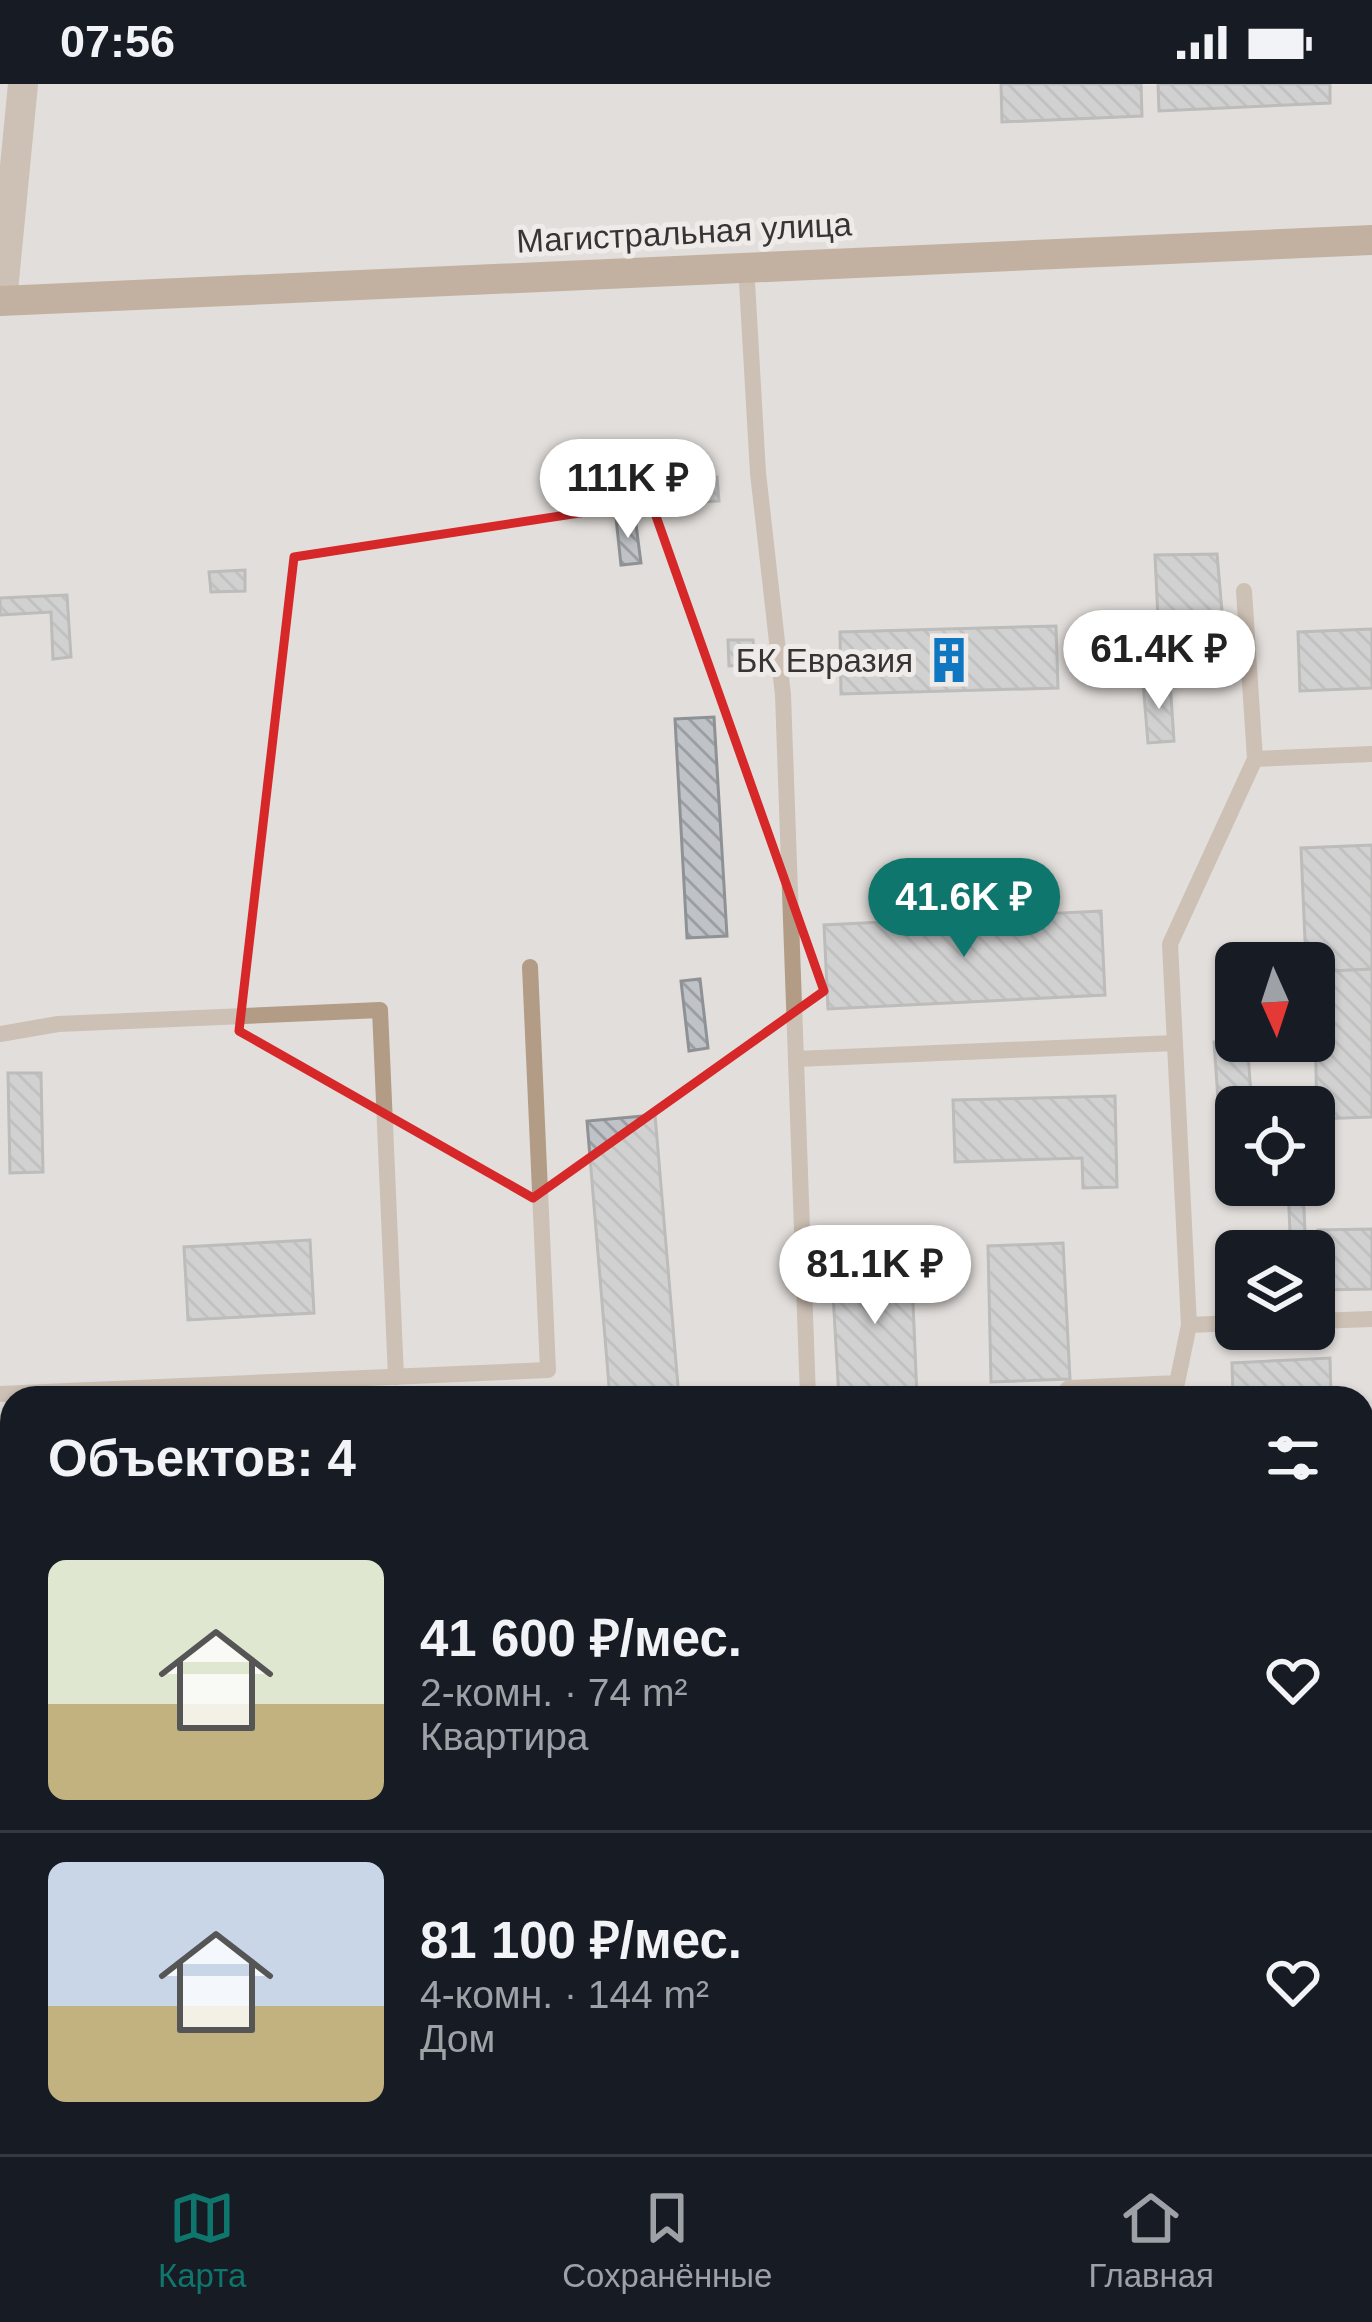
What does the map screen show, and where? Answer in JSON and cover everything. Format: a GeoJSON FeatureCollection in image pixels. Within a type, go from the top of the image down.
{"type":"FeatureCollection","features":[{"type":"Feature","properties":{"kind":"street"},"geometry":{"type":"LineString","coordinates":[[1,301],[23,84]]}},
{"type":"Feature","properties":{"kind":"street","name":"Магистральная улица"},"geometry":{"type":"LineString","coordinates":[[1,301],[1372,239]]}},
{"type":"Feature","properties":{"kind":"lane"},"geometry":{"type":"LineString","coordinates":[[746,265],[758,473],[783,695],[808,1386]]}},
{"type":"Feature","properties":{"kind":"lane"},"geometry":{"type":"LineString","coordinates":[[1112,1386],[1177,1383],[1189,1325],[1170,944],[1255,759],[1244,591]]}},
{"type":"Feature","properties":{"kind":"lane"},"geometry":{"type":"LineString","coordinates":[[1255,759],[1372,754]]}},
{"type":"Feature","properties":{"kind":"lane"},"geometry":{"type":"LineString","coordinates":[[186,1386],[548,1370],[530,967]]}},
{"type":"Feature","properties":{"kind":"lane"},"geometry":{"type":"LineString","coordinates":[[0,1034],[58,1024],[380,1010],[396,1377]]}},
{"type":"Feature","properties":{"kind":"lane"},"geometry":{"type":"LineString","coordinates":[[796,1058],[1174,1043]]}},
{"type":"Feature","properties":{"kind":"lane"},"geometry":{"type":"LineString","coordinates":[[1335,1320],[1372,1319]]}},
{"type":"Feature","properties":{"kind":"lane"},"geometry":{"type":"LineString","coordinates":[[1189,1325],[1215,1324]]}},
{"type":"Feature","properties":{"kind":"highlighted area"},"geometry":{"type":"Polygon","coordinates":[[[651,502],[824,991],[533,1198],[239,1031],[294,557],[651,502]]]}},
{"type":"Feature","properties":{"kind":"building"},"geometry":{"type":"Polygon","coordinates":[[[1001,84],[1141,84],[1142,116],[1002,122],[1001,84]]]}},
{"type":"Feature","properties":{"kind":"building"},"geometry":{"type":"Polygon","coordinates":[[[1158,84],[1330,84],[1330,103],[1159,111],[1158,84]]]}},
{"type":"Feature","properties":{"kind":"building"},"geometry":{"type":"Polygon","coordinates":[[[717,477],[719,501],[621,506],[616,481],[717,477]]]}},
{"type":"Feature","properties":{"kind":"building"},"geometry":{"type":"Polygon","coordinates":[[[635,517],[641,563],[621,565],[616,518],[635,517]]]}},
{"type":"Feature","properties":{"kind":"building"},"geometry":{"type":"Polygon","coordinates":[[[1217,554],[1224,634],[1191,635],[1190,618],[1158,620],[1155,555],[1217,554]]]}},
{"type":"Feature","properties":{"kind":"building"},"geometry":{"type":"Polygon","coordinates":[[[245,570],[245,591],[211,592],[209,572],[245,570]]]}},
{"type":"Feature","properties":{"kind":"building"},"geometry":{"type":"Polygon","coordinates":[[[67,595],[71,657],[53,659],[51,612],[0,615],[0,598],[67,595]]]}},
{"type":"Feature","properties":{"kind":"building","name":"БК Евразия"},"geometry":{"type":"Polygon","coordinates":[[[1056,626],[1058,688],[841,694],[840,632],[1056,626]]]}},
{"type":"Feature","properties":{"kind":"building"},"geometry":{"type":"Polygon","coordinates":[[[1372,629],[1372,688],[1300,691],[1298,632],[1372,629]]]}},
{"type":"Feature","properties":{"kind":"building"},"geometry":{"type":"Polygon","coordinates":[[[728,640],[753,640],[755,664],[729,666],[728,640]]]}},
{"type":"Feature","properties":{"kind":"building"},"geometry":{"type":"Polygon","coordinates":[[[1170,681],[1174,741],[1148,743],[1143,683],[1170,681]]]}},
{"type":"Feature","properties":{"kind":"building"},"geometry":{"type":"Polygon","coordinates":[[[714,717],[727,936],[687,938],[675,719],[714,717]]]}},
{"type":"Feature","properties":{"kind":"building"},"geometry":{"type":"Polygon","coordinates":[[[1372,845],[1372,969],[1335,971],[1335,942],[1305,942],[1301,848],[1372,845]]]}},
{"type":"Feature","properties":{"kind":"building"},"geometry":{"type":"Polygon","coordinates":[[[1101,911],[1105,995],[828,1009],[824,925],[1101,911]]]}},
{"type":"Feature","properties":{"kind":"building"},"geometry":{"type":"Polygon","coordinates":[[[1372,969],[1372,1117],[1335,1118],[1335,1086],[1316,1086],[1316,1062],[1335,1062],[1335,971],[1372,969]]]}},
{"type":"Feature","properties":{"kind":"building"},"geometry":{"type":"Polygon","coordinates":[[[700,979],[708,1048],[689,1051],[681,981],[700,979]]]}},
{"type":"Feature","properties":{"kind":"building"},"geometry":{"type":"Polygon","coordinates":[[[1215,1062],[1249,1062],[1250,1086],[1217,1086],[1215,1062]]]}},
{"type":"Feature","properties":{"kind":"building"},"geometry":{"type":"Polygon","coordinates":[[[8,1073],[41,1073],[43,1172],[10,1173],[8,1073]]]}},
{"type":"Feature","properties":{"kind":"building"},"geometry":{"type":"Polygon","coordinates":[[[1115,1096],[1117,1187],[1083,1188],[1082,1158],[955,1162],[953,1100],[1115,1096]]]}},
{"type":"Feature","properties":{"kind":"building"},"geometry":{"type":"Polygon","coordinates":[[[655,1115],[678,1386],[609,1386],[587,1121],[655,1115]]]}},
{"type":"Feature","properties":{"kind":"building"},"geometry":{"type":"Polygon","coordinates":[[[1289,1206],[1304,1206],[1305,1230],[1290,1230],[1289,1206]]]}},
{"type":"Feature","properties":{"kind":"building"},"geometry":{"type":"Polygon","coordinates":[[[1372,1229],[1372,1289],[1335,1290],[1335,1230],[1318,1230],[1372,1229]]]}},
{"type":"Feature","properties":{"kind":"building"},"geometry":{"type":"Polygon","coordinates":[[[310,1240],[314,1313],[188,1320],[184,1247],[310,1240]]]}},
{"type":"Feature","properties":{"kind":"building"},"geometry":{"type":"Polygon","coordinates":[[[1063,1243],[1070,1379],[991,1382],[988,1246],[1063,1243]]]}},
{"type":"Feature","properties":{"kind":"building"},"geometry":{"type":"Polygon","coordinates":[[[911,1255],[916,1386],[838,1386],[831,1259],[911,1255]]]}},
{"type":"Feature","properties":{"kind":"building"},"geometry":{"type":"Polygon","coordinates":[[[1330,1358],[1331,1386],[1233,1386],[1232,1363],[1330,1358]]]}},
{"type":"Feature","properties":{"kind":"place","name":"БК Евразия"},"geometry":{"type":"Point","coordinates":[949,660]}}]}
